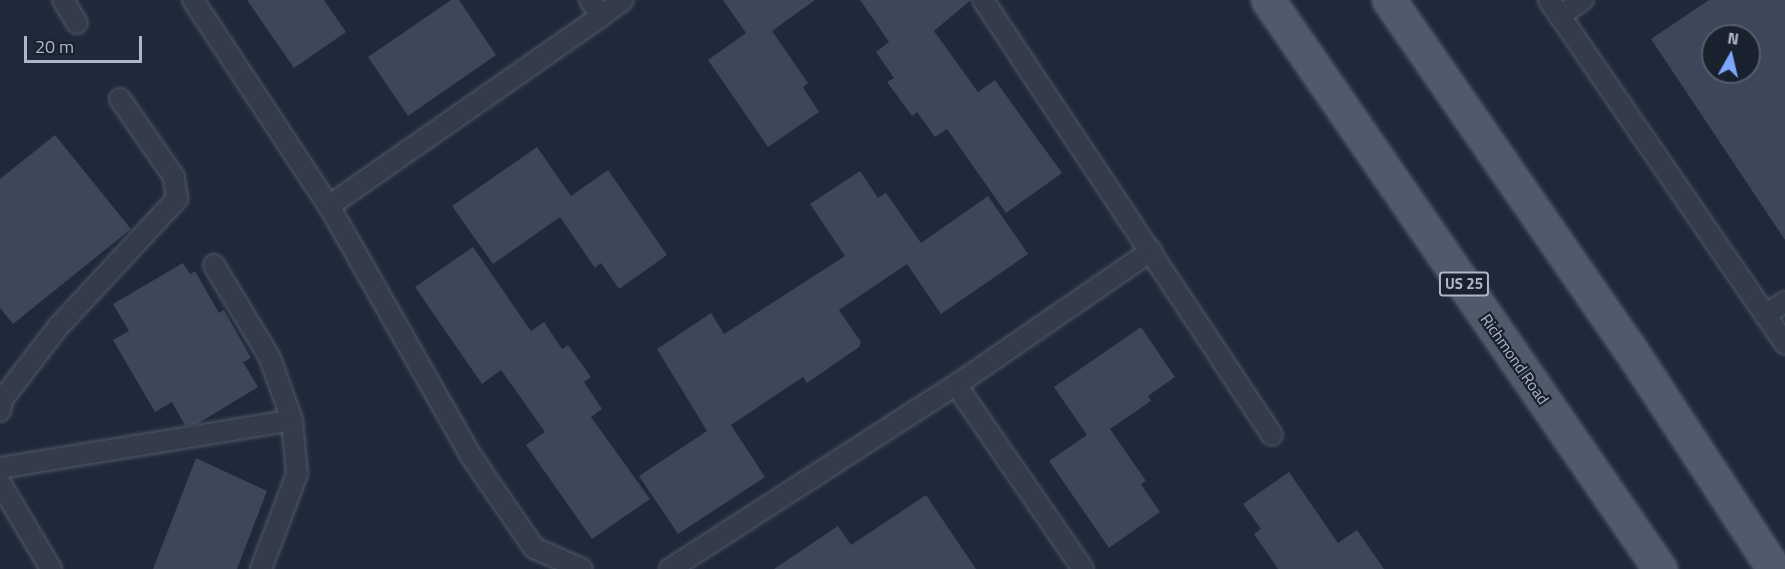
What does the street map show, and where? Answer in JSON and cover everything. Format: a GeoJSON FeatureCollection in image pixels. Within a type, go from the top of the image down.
{"type":"FeatureCollection","features":[{"type":"Feature","properties":{"kind":"main road","name":"Richmond Road"},"geometry":{"type":"LineString","coordinates":[[1268,0],[1660,569]]}},
{"type":"Feature","properties":{"kind":"main road"},"geometry":{"type":"LineString","coordinates":[[1389,0],[1628,346],[1774,569]]}},
{"type":"Feature","properties":{"kind":"lane"},"geometry":{"type":"LineString","coordinates":[[63,0],[77,23]]}},
{"type":"Feature","properties":{"kind":"lane"},"geometry":{"type":"LineString","coordinates":[[193,0],[329,206],[471,456],[534,548],[582,569]]}},
{"type":"Feature","properties":{"kind":"lane"},"geometry":{"type":"LineString","coordinates":[[329,206],[595,8],[623,0]]}},
{"type":"Feature","properties":{"kind":"lane"},"geometry":{"type":"LineString","coordinates":[[983,0],[1272,435]]}},
{"type":"Feature","properties":{"kind":"lane"},"geometry":{"type":"LineString","coordinates":[[1583,0],[1554,8],[1785,344]]}},
{"type":"Feature","properties":{"kind":"lane"},"geometry":{"type":"LineString","coordinates":[[0,411],[2,400],[58,327],[177,199],[174,177],[120,99]]}},
{"type":"Feature","properties":{"kind":"lane"},"geometry":{"type":"LineString","coordinates":[[670,569],[956,385],[1151,251]]}},
{"type":"Feature","properties":{"kind":"lane"},"geometry":{"type":"LineString","coordinates":[[214,265],[270,358],[292,420],[297,474],[261,569]]}},
{"type":"Feature","properties":{"kind":"lane"},"geometry":{"type":"LineString","coordinates":[[1765,315],[1785,302]]}},
{"type":"Feature","properties":{"kind":"lane"},"geometry":{"type":"LineString","coordinates":[[956,385],[1083,569]]}},
{"type":"Feature","properties":{"kind":"lane"},"geometry":{"type":"LineString","coordinates":[[0,468],[292,420]]}},
{"type":"Feature","properties":{"kind":"lane"},"geometry":{"type":"LineString","coordinates":[[0,483],[51,569]]}},
{"type":"Feature","properties":{"kind":"building"},"geometry":{"type":"Polygon","coordinates":[[[247,0],[324,0],[346,32],[294,68],[247,0]]]}},
{"type":"Feature","properties":{"kind":"building"},"geometry":{"type":"Polygon","coordinates":[[[451,0],[459,0],[496,55],[408,116],[368,57],[451,0]]]}},
{"type":"Feature","properties":{"kind":"building"},"geometry":{"type":"Polygon","coordinates":[[[723,0],[815,0],[772,31],[808,83],[803,87],[819,112],[768,147],[708,60],[746,33],[723,0]]]}},
{"type":"Feature","properties":{"kind":"building"},"geometry":{"type":"Polygon","coordinates":[[[860,0],[971,0],[934,31],[978,92],[995,80],[1062,173],[1006,213],[947,129],[935,137],[917,112],[912,116],[887,82],[894,78],[876,52],[889,42],[860,0]]]}},
{"type":"Feature","properties":{"kind":"building"},"geometry":{"type":"Polygon","coordinates":[[[1709,0],[1785,0],[1785,240],[1651,39],[1709,0]]]}},
{"type":"Feature","properties":{"kind":"building"},"geometry":{"type":"Polygon","coordinates":[[[55,135],[131,229],[13,324],[0,308],[0,179],[55,135]]]}},
{"type":"Feature","properties":{"kind":"building"},"geometry":{"type":"Polygon","coordinates":[[[537,147],[571,196],[608,170],[667,255],[619,289],[601,263],[595,268],[560,217],[493,264],[452,206],[537,147]]]}},
{"type":"Feature","properties":{"kind":"building"},"geometry":{"type":"Polygon","coordinates":[[[860,171],[878,198],[886,193],[921,243],[988,196],[1028,254],[941,314],[907,264],[839,310],[861,342],[859,347],[807,383],[803,377],[731,425],[765,477],[678,534],[639,476],[707,431],[657,349],[711,313],[724,334],[845,256],[810,204],[860,171]]]}},
{"type":"Feature","properties":{"kind":"building"},"geometry":{"type":"Polygon","coordinates":[[[473,247],[531,331],[544,322],[562,349],[568,345],[591,377],[584,382],[602,409],[591,417],[650,499],[592,539],[526,445],[545,432],[501,370],[482,384],[415,287],[473,247]]]}},
{"type":"Feature","properties":{"kind":"building"},"geometry":{"type":"Polygon","coordinates":[[[183,263],[190,274],[195,271],[219,313],[224,310],[251,358],[243,362],[258,387],[197,424],[185,425],[172,402],[155,412],[113,340],[129,331],[113,304],[183,263]]]}},
{"type":"Feature","properties":{"kind":"building"},"geometry":{"type":"Polygon","coordinates":[[[1141,327],[1175,377],[1148,396],[1151,401],[1110,429],[1146,481],[1141,484],[1160,512],[1109,548],[1049,461],[1087,435],[1054,387],[1141,327]]]}},
{"type":"Feature","properties":{"kind":"building"},"geometry":{"type":"Polygon","coordinates":[[[196,458],[267,491],[237,569],[153,569],[196,458]]]}},
{"type":"Feature","properties":{"kind":"building"},"geometry":{"type":"Polygon","coordinates":[[[1289,472],[1338,543],[1357,530],[1384,569],[1278,569],[1254,534],[1261,529],[1243,504],[1289,472]]]}},
{"type":"Feature","properties":{"kind":"building"},"geometry":{"type":"Polygon","coordinates":[[[926,495],[976,569],[774,569],[838,526],[851,545],[926,495]]]}}]}
